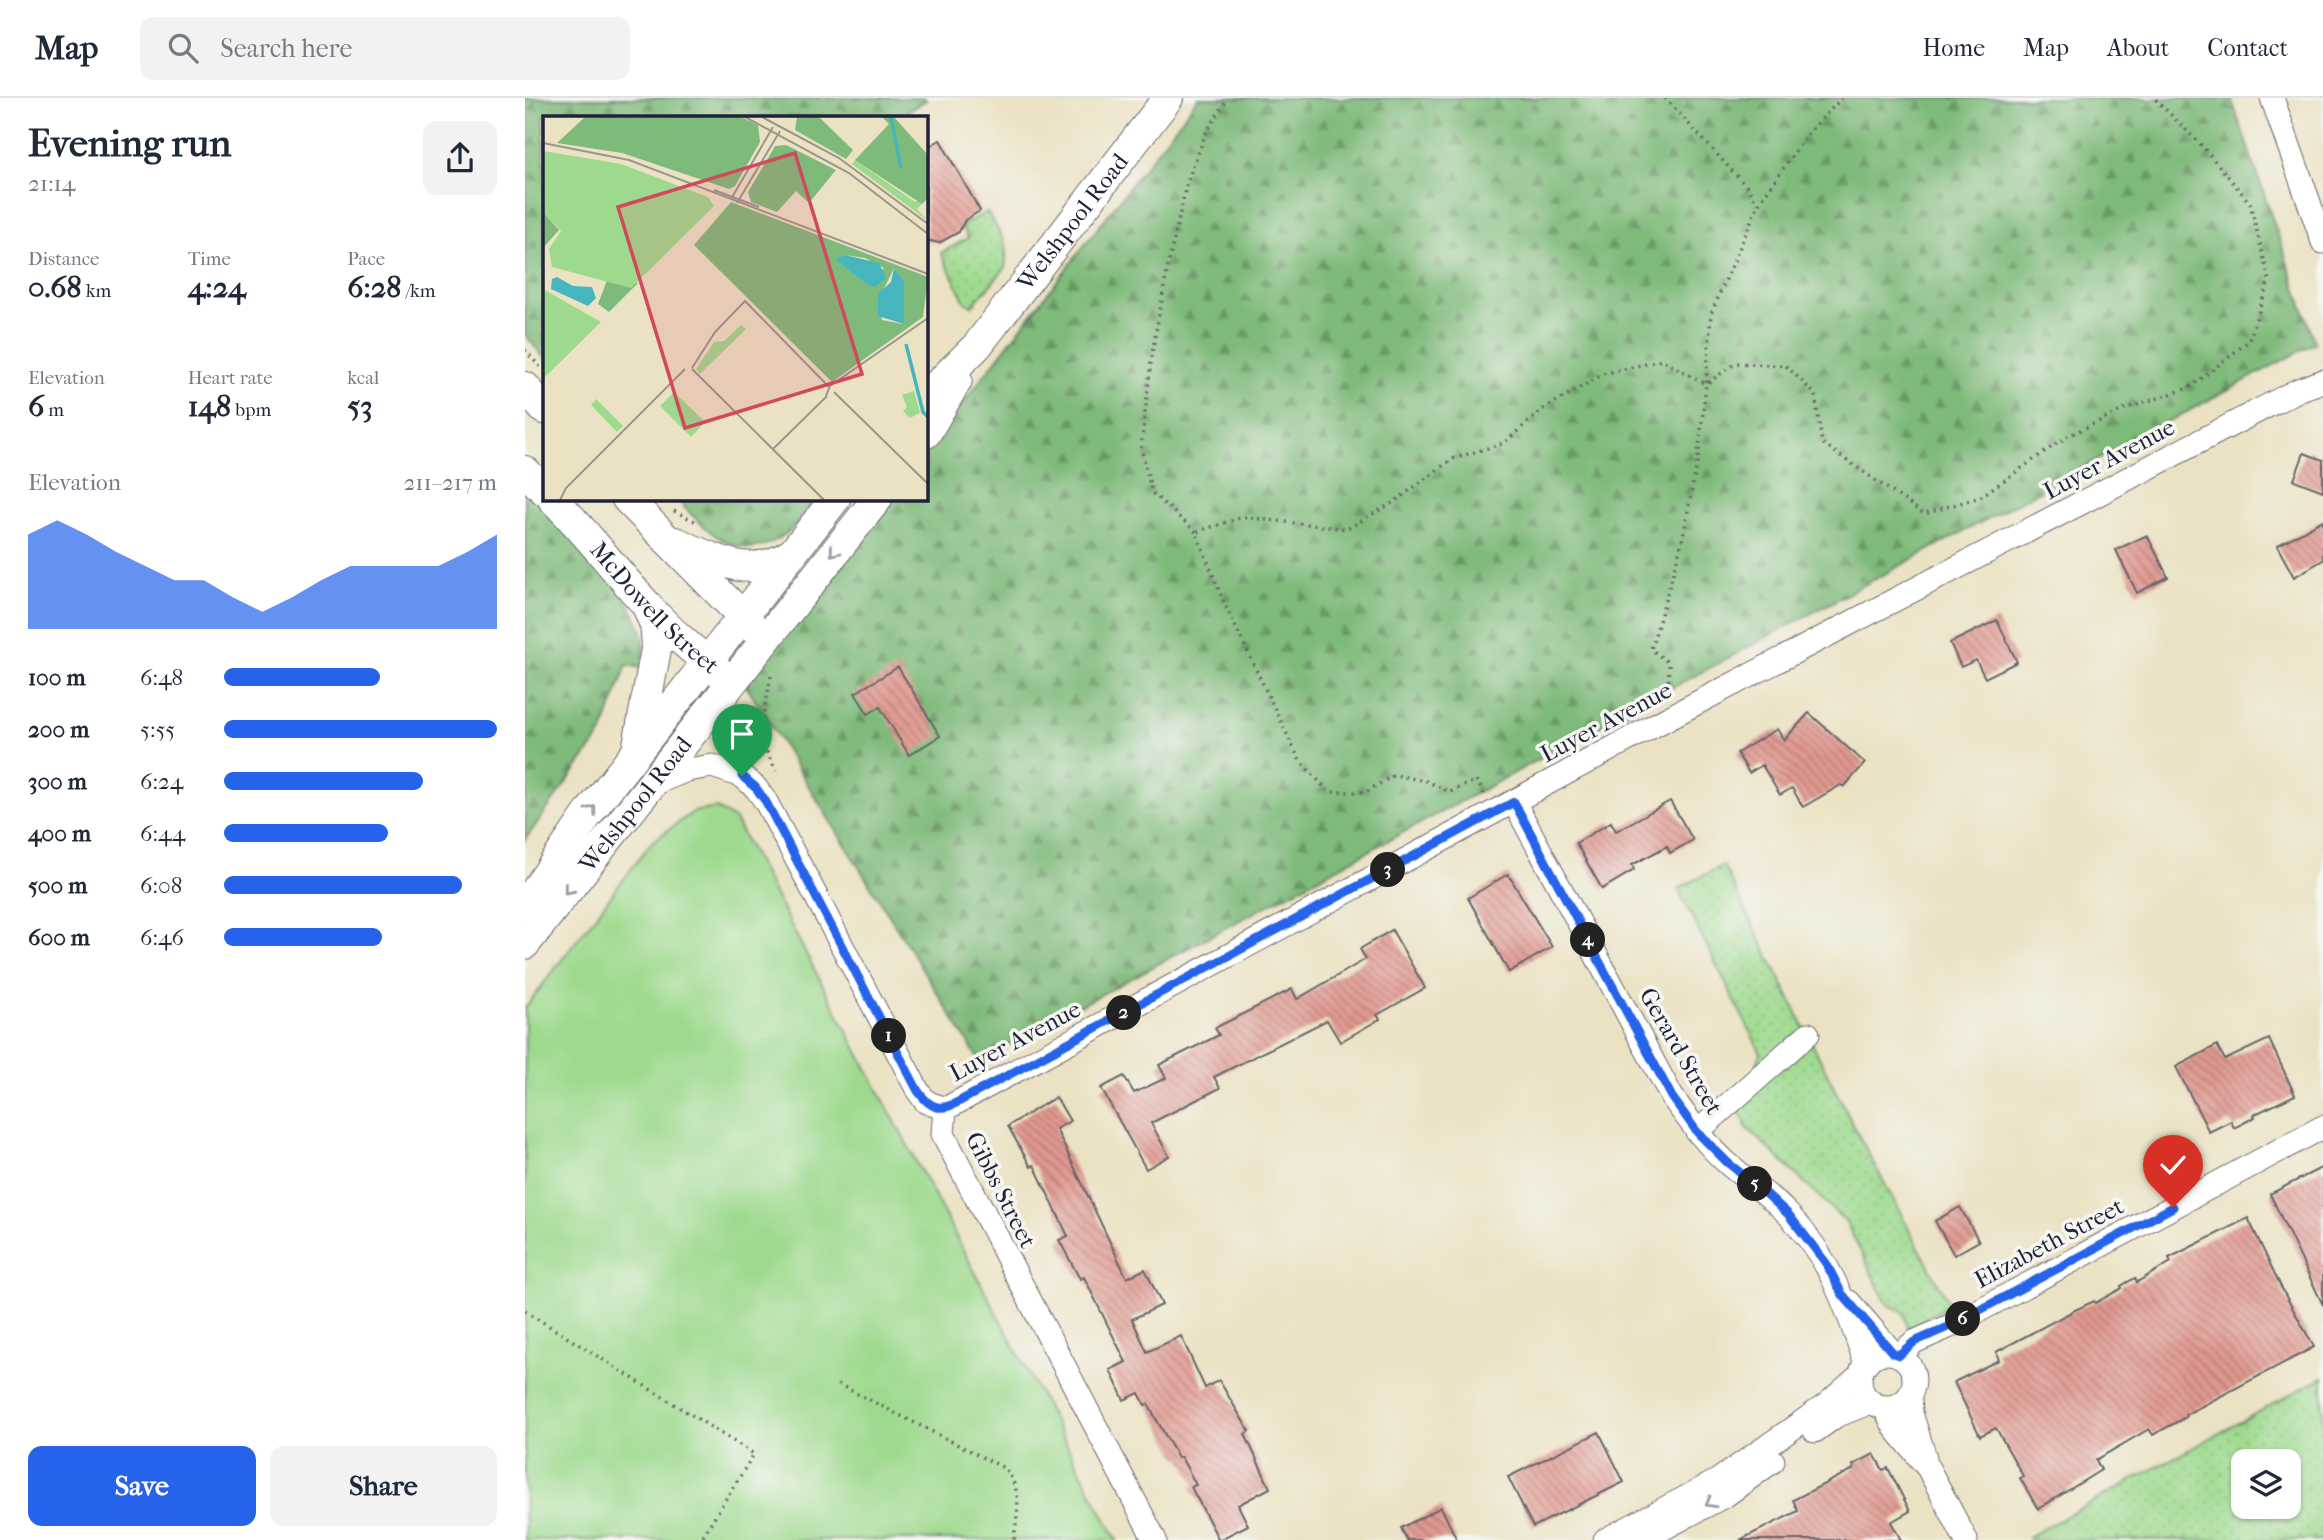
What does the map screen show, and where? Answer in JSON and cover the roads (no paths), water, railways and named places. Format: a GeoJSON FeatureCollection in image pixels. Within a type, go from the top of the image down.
{"type":"FeatureCollection","features":[{"type":"Feature","properties":{"kind":"main road","name":"Welshpool Road"},"geometry":{"type":"LineString","coordinates":[[927,431],[977,346],[1168,98]]}},
{"type":"Feature","properties":{"kind":"main road","name":"Welshpool Road"},"geometry":{"type":"LineString","coordinates":[[927,395],[977,346]]}},
{"type":"Feature","properties":{"kind":"main road"},"geometry":{"type":"LineString","coordinates":[[525,387],[543,408]]}},
{"type":"Feature","properties":{"kind":"main road"},"geometry":{"type":"LineString","coordinates":[[525,471],[543,489]]}},
{"type":"Feature","properties":{"kind":"main road","name":"McDowell Street"},"geometry":{"type":"LineString","coordinates":[[554,500],[598,546],[646,605],[733,683]]}},
{"type":"Feature","properties":{"kind":"main road"},"geometry":{"type":"LineString","coordinates":[[628,500],[767,640]]}},
{"type":"Feature","properties":{"kind":"main road","name":"Welshpool Road"},"geometry":{"type":"LineString","coordinates":[[525,906],[591,810],[834,500]]}},
{"type":"Feature","properties":{"kind":"main road","name":"Welshpool Road"},"geometry":{"type":"LineString","coordinates":[[525,944],[876,500]]}},
{"type":"Feature","properties":{"kind":"main road"},"geometry":{"type":"LineString","coordinates":[[662,536],[726,563],[758,568],[774,564],[790,553]]}},
{"type":"Feature","properties":{"kind":"main road"},"geometry":{"type":"LineString","coordinates":[[636,751],[657,644],[655,625],[646,605]]}},
{"type":"Feature","properties":{"kind":"street"},"geometry":{"type":"LineString","coordinates":[[2272,98],[2323,242]]}},
{"type":"Feature","properties":{"kind":"street","name":"Luyer Avenue"},"geometry":{"type":"LineString","coordinates":[[2298,390],[2323,364]]}},
{"type":"Feature","properties":{"kind":"street","name":"Luyer Avenue"},"geometry":{"type":"LineString","coordinates":[[945,1109],[1668,718],[2298,390],[2323,381]]}},
{"type":"Feature","properties":{"kind":"street","name":"Gibbs Street"},"geometry":{"type":"LineString","coordinates":[[653,784],[687,770],[712,766],[742,776],[756,788],[766,802],[918,1091],[926,1102],[945,1109],[943,1134],[1155,1540]]}},
{"type":"Feature","properties":{"kind":"street","name":"Gerard Street"},"geometry":{"type":"LineString","coordinates":[[1504,807],[1672,1097],[1697,1132],[1728,1163],[1788,1214],[1826,1263],[1842,1294],[1863,1369]]}},
{"type":"Feature","properties":{"kind":"street"},"geometry":{"type":"LineString","coordinates":[[1697,1132],[1808,1034]]}},
{"type":"Feature","properties":{"kind":"street","name":"Elizabeth Street"},"geometry":{"type":"LineString","coordinates":[[1902,1359],[1914,1342],[1948,1327],[2323,1127]]}},
{"type":"Feature","properties":{"kind":"street","name":"Gerard Street"},"geometry":{"type":"LineString","coordinates":[[1842,1294],[1902,1359]]}},
{"type":"Feature","properties":{"kind":"street"},"geometry":{"type":"LineString","coordinates":[[1605,1540],[1735,1469],[1826,1405],[1878,1354],[1902,1359],[1915,1382],[1910,1396],[1911,1413],[1927,1468]]}},
{"type":"Feature","properties":{"kind":"street"},"geometry":{"type":"LineString","coordinates":[[1863,1369],[1862,1389],[1927,1468],[1966,1540]]}},
{"type":"Feature","properties":{"kind":"street"},"geometry":{"type":"LineString","coordinates":[[1642,1540],[1726,1494],[1836,1416],[1877,1405],[1898,1405],[1910,1396]]}}]}
